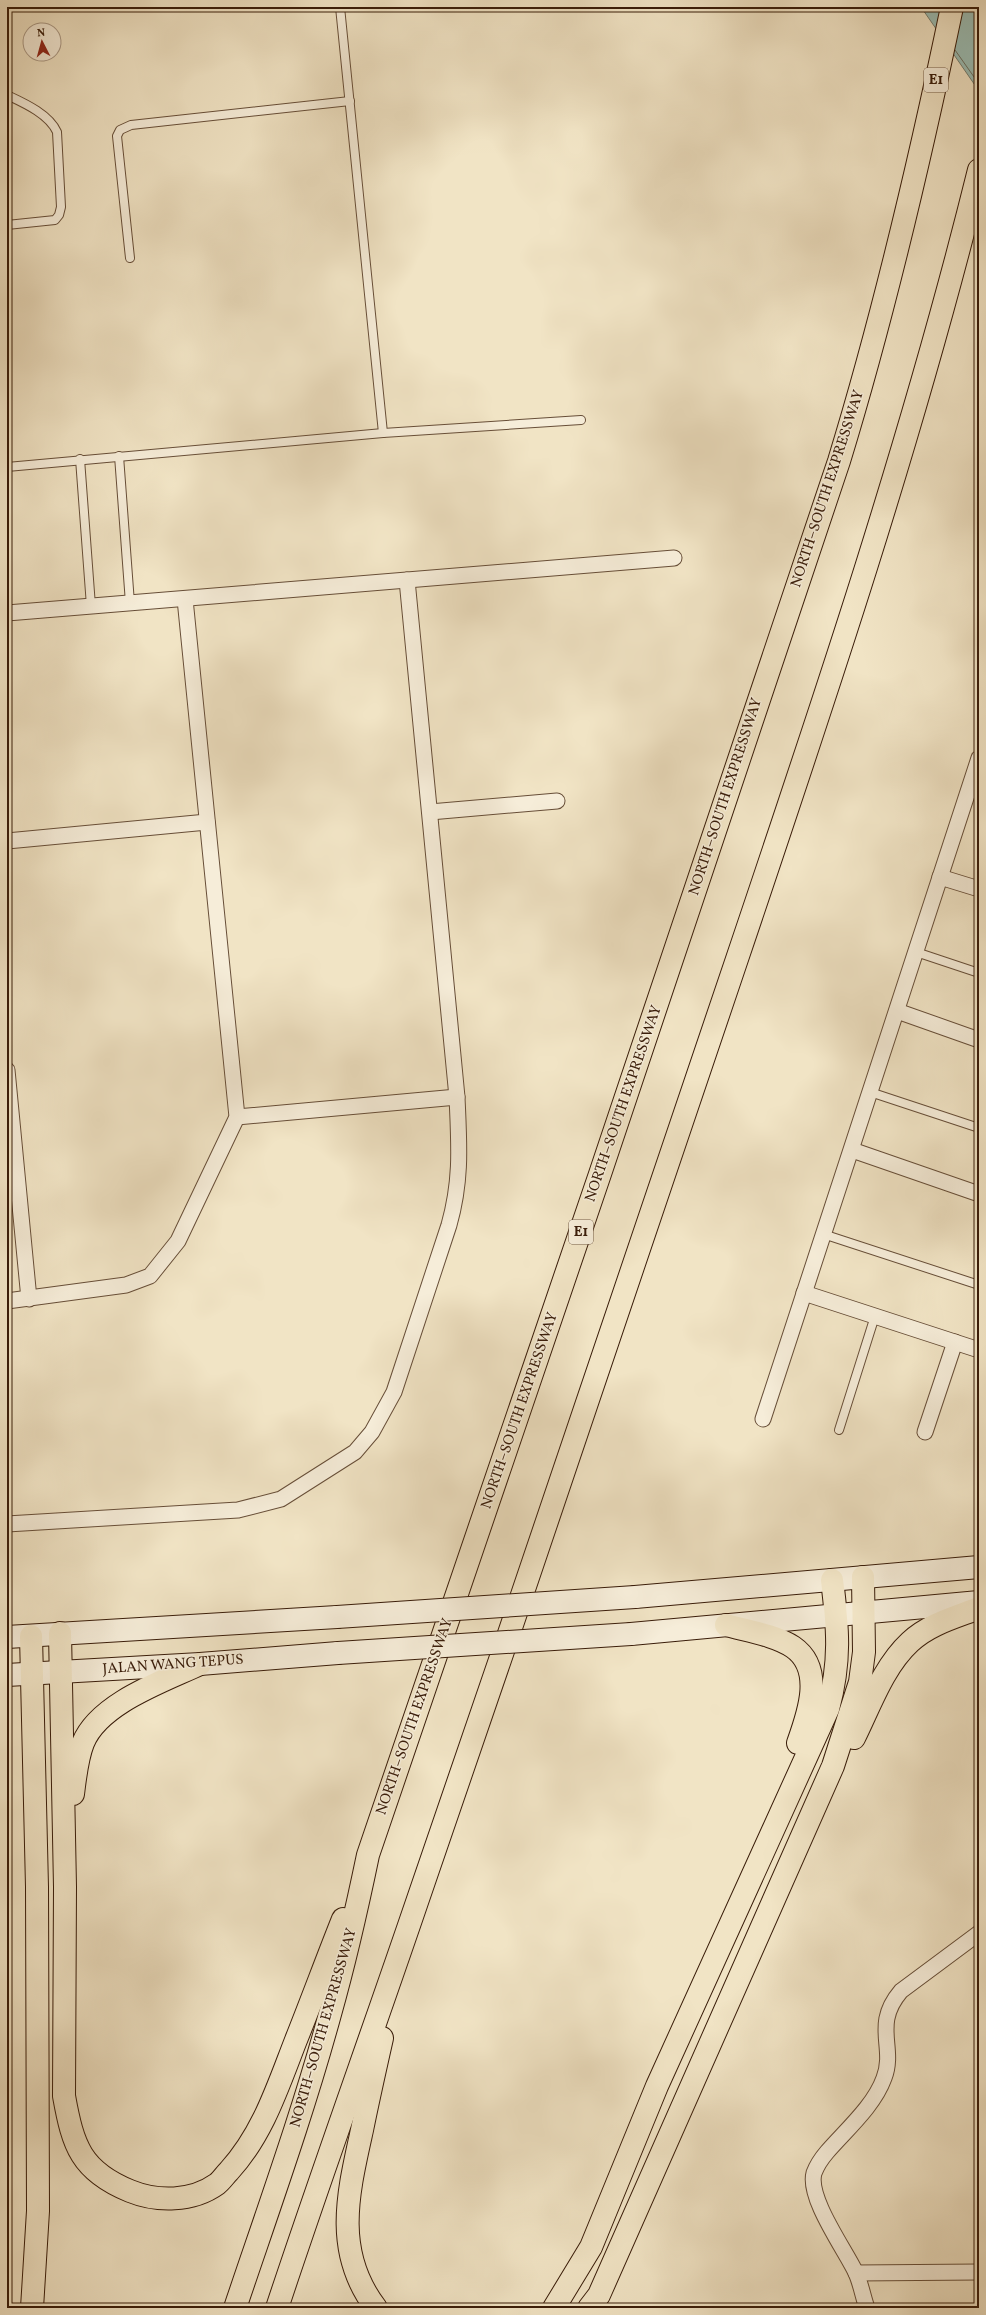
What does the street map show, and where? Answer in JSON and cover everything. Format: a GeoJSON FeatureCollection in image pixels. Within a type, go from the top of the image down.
{"type":"FeatureCollection","features":[{"type":"Feature","properties":{"kind":"highway","name":"NORTH–SOUTH EXPRESSWAY"},"geometry":{"type":"LineString","coordinates":[[235,2308],[292,2138],[330,2015],[350,1942],[368,1854],[600,1174],[839,460],[864,378],[921,154],[952,7]]}},
{"type":"Feature","properties":{"kind":"highway"},"geometry":{"type":"LineString","coordinates":[[278,2308],[320,2176],[401,1949],[631,1277],[866,574],[921,385],[979,172]]}},
{"type":"Feature","properties":{"kind":"highway"},"geometry":{"type":"LineString","coordinates":[[589,2308],[599,2295],[833,1766],[860,1682],[864,1652],[865,1612],[863,1577]]}},
{"type":"Feature","properties":{"kind":"highway"},"geometry":{"type":"LineString","coordinates":[[554,2308],[591,2247],[657,2086],[828,1709],[836,1680],[839,1652],[832,1580]]}},
{"type":"Feature","properties":{"kind":"highway"},"geometry":{"type":"LineString","coordinates":[[764,1922],[890,1666],[910,1641],[937,1624],[979,1608]]}},
{"type":"Feature","properties":{"kind":"highway"},"geometry":{"type":"LineString","coordinates":[[726,1625],[780,1640],[794,1648],[806,1664],[812,1693],[808,1715],[737,1908]]}},
{"type":"Feature","properties":{"kind":"highway"},"geometry":{"type":"LineString","coordinates":[[60,1633],[65,1887],[64,2096],[69,2124],[78,2147],[90,2167],[110,2183],[142,2196],[166,2199],[190,2197],[217,2184],[243,2156],[264,2121],[368,1854]]}},
{"type":"Feature","properties":{"kind":"highway"},"geometry":{"type":"LineString","coordinates":[[31,1636],[37,1887],[38,2211],[32,2308]]}},
{"type":"Feature","properties":{"kind":"highway"},"geometry":{"type":"LineString","coordinates":[[65,1887],[75,1778],[83,1743],[101,1718],[128,1698],[200,1664]]}},
{"type":"Feature","properties":{"kind":"highway"},"geometry":{"type":"LineString","coordinates":[[376,2308],[366,2294],[352,2260],[348,2230],[347,2198],[401,1949]]}},
{"type":"Feature","properties":{"kind":"main road"},"geometry":{"type":"LineString","coordinates":[[7,1637],[635,1597],[979,1567]]}},
{"type":"Feature","properties":{"kind":"main road","name":"JALAN WANG TEPUS"},"geometry":{"type":"LineString","coordinates":[[7,1675],[200,1664],[338,1652],[631,1634],[979,1602]]}},
{"type":"Feature","properties":{"kind":"street"},"geometry":{"type":"LineString","coordinates":[[7,613],[674,558]]}},
{"type":"Feature","properties":{"kind":"street"},"geometry":{"type":"LineString","coordinates":[[7,1524],[238,1510],[281,1499],[355,1452],[372,1432],[394,1392],[449,1225],[457,1198],[459,1173],[457,1097],[407,580]]}},
{"type":"Feature","properties":{"kind":"street"},"geometry":{"type":"LineString","coordinates":[[7,1301],[126,1285],[150,1276],[178,1241],[237,1117],[185,599]]}},
{"type":"Feature","properties":{"kind":"street"},"geometry":{"type":"LineString","coordinates":[[763,1419],[979,758]]}},
{"type":"Feature","properties":{"kind":"street"},"geometry":{"type":"LineString","coordinates":[[430,812],[557,801]]}},
{"type":"Feature","properties":{"kind":"street"},"geometry":{"type":"LineString","coordinates":[[7,841],[207,822]]}},
{"type":"Feature","properties":{"kind":"street"},"geometry":{"type":"LineString","coordinates":[[940,877],[979,889]]}},
{"type":"Feature","properties":{"kind":"street"},"geometry":{"type":"LineString","coordinates":[[897,1011],[979,1040]]}},
{"type":"Feature","properties":{"kind":"street"},"geometry":{"type":"LineString","coordinates":[[7,1070],[29,1299]]}},
{"type":"Feature","properties":{"kind":"street"},"geometry":{"type":"LineString","coordinates":[[237,1117],[457,1097]]}},
{"type":"Feature","properties":{"kind":"street"},"geometry":{"type":"LineString","coordinates":[[852,1150],[979,1194]]}},
{"type":"Feature","properties":{"kind":"street"},"geometry":{"type":"LineString","coordinates":[[804,1293],[979,1350]]}},
{"type":"Feature","properties":{"kind":"street"},"geometry":{"type":"LineString","coordinates":[[925,1432],[955,1342]]}},
{"type":"Feature","properties":{"kind":"street"},"geometry":{"type":"LineString","coordinates":[[867,2308],[856,2273],[829,2227],[815,2188],[814,2175],[820,2160],[872,2101],[883,2081],[887,2071],[885,2037],[886,2017],[891,2003],[901,1991],[979,1933]]}},
{"type":"Feature","properties":{"kind":"street"},"geometry":{"type":"LineString","coordinates":[[856,2273],[979,2272]]}},
{"type":"Feature","properties":{"kind":"lane"},"geometry":{"type":"LineString","coordinates":[[340,7],[383,433]]}},
{"type":"Feature","properties":{"kind":"lane"},"geometry":{"type":"LineString","coordinates":[[7,95],[27,104],[54,126],[57,132],[61,207],[59,215],[55,220],[7,225]]}},
{"type":"Feature","properties":{"kind":"lane"},"geometry":{"type":"LineString","coordinates":[[130,258],[117,136],[120,130],[131,125],[350,101]]}},
{"type":"Feature","properties":{"kind":"lane"},"geometry":{"type":"LineString","coordinates":[[7,467],[80,459],[383,433],[581,420]]}},
{"type":"Feature","properties":{"kind":"lane"},"geometry":{"type":"LineString","coordinates":[[119,456],[130,603]]}},
{"type":"Feature","properties":{"kind":"lane"},"geometry":{"type":"LineString","coordinates":[[80,459],[91,606]]}},
{"type":"Feature","properties":{"kind":"lane"},"geometry":{"type":"LineString","coordinates":[[916,952],[979,973]]}},
{"type":"Feature","properties":{"kind":"lane"},"geometry":{"type":"LineString","coordinates":[[870,1092],[979,1128]]}},
{"type":"Feature","properties":{"kind":"lane"},"geometry":{"type":"LineString","coordinates":[[824,1234],[979,1285]]}},
{"type":"Feature","properties":{"kind":"lane"},"geometry":{"type":"LineString","coordinates":[[839,1430],[875,1316]]}},
{"type":"Feature","properties":{"kind":"water"},"geometry":{"type":"Polygon","coordinates":[[[921,7],[979,7],[979,91],[921,7]]]}}]}
